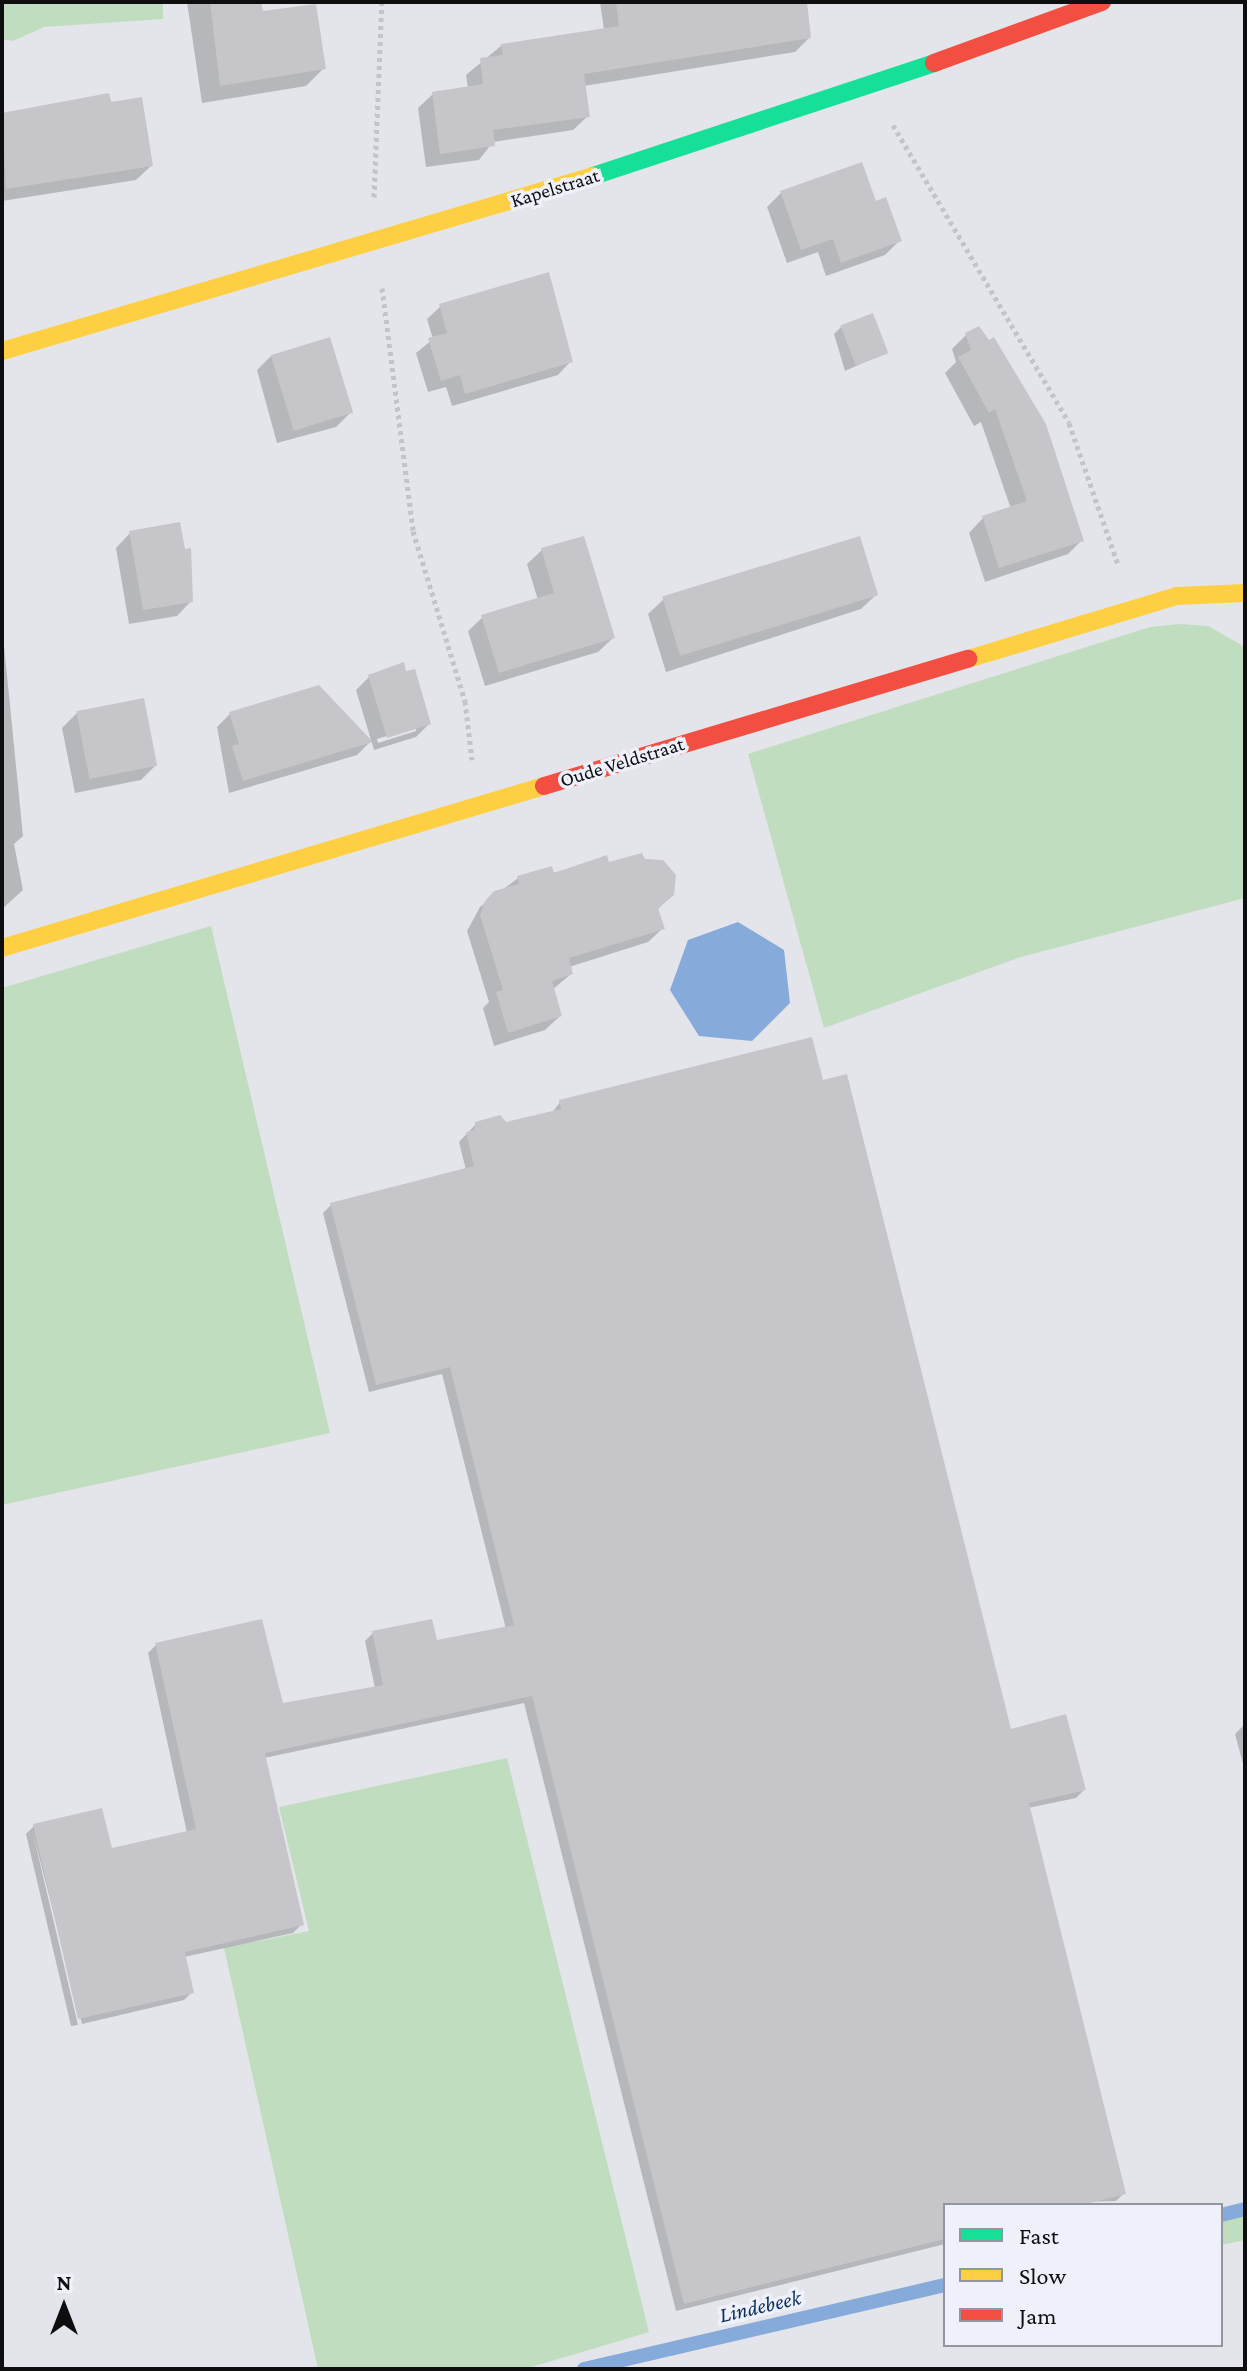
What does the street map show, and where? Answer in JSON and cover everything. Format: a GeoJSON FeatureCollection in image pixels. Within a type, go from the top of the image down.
{"type":"FeatureCollection","features":[{"type":"Feature","properties":{"kind":"street","name":"Kapelstraat"},"geometry":{"type":"LineString","coordinates":[[2,351],[373,245],[870,86],[1102,2]]}},
{"type":"Feature","properties":{"kind":"street","name":"Oude Veldstraat"},"geometry":{"type":"LineString","coordinates":[[2,948],[1177,596],[1245,593]]}},
{"type":"Feature","properties":{"kind":"path"},"geometry":{"type":"LineString","coordinates":[[382,2],[373,245],[413,531],[465,701],[478,804]]}},
{"type":"Feature","properties":{"kind":"path"},"geometry":{"type":"LineString","coordinates":[[870,86],[1069,423],[1134,609]]}},
{"type":"Feature","properties":{"kind":"green space"},"geometry":{"type":"Polygon","coordinates":[[[2,2],[163,2],[163,19],[44,27],[13,41],[2,39],[2,2]]]}},
{"type":"Feature","properties":{"kind":"green space"},"geometry":{"type":"Polygon","coordinates":[[[1181,624],[1208,626],[1245,647],[1245,898],[1021,957],[824,1028],[748,754],[1150,627],[1181,624]]]}},
{"type":"Feature","properties":{"kind":"green space"},"geometry":{"type":"Polygon","coordinates":[[[211,926],[330,1433],[2,1505],[2,988],[211,926]]]}},
{"type":"Feature","properties":{"kind":"green space"},"geometry":{"type":"Polygon","coordinates":[[[507,1758],[649,2332],[525,2369],[318,2369],[224,1948],[309,1931],[279,1807],[507,1758]]]}},
{"type":"Feature","properties":{"kind":"green space"},"geometry":{"type":"Polygon","coordinates":[[[1245,2211],[1245,2240],[1223,2245],[1223,2216],[1245,2211]]]}},
{"type":"Feature","properties":{"kind":"water"},"geometry":{"type":"Polygon","coordinates":[[[738,922],[784,950],[790,1003],[752,1041],[699,1036],[670,990],[688,940],[738,922]]]}},
{"type":"Feature","properties":{"kind":"building"},"geometry":{"type":"Polygon","coordinates":[[[210,2],[261,2],[263,11],[316,4],[326,69],[220,86],[210,2]]]}},
{"type":"Feature","properties":{"kind":"building"},"geometry":{"type":"Polygon","coordinates":[[[616,2],[807,2],[811,38],[584,74],[590,117],[493,130],[495,146],[440,154],[432,92],[483,84],[480,58],[503,55],[501,44],[619,26],[616,2]]]}},
{"type":"Feature","properties":{"kind":"building"},"geometry":{"type":"Polygon","coordinates":[[[109,93],[111,102],[142,97],[153,166],[6,189],[2,113],[109,93]]]}},
{"type":"Feature","properties":{"kind":"building"},"geometry":{"type":"Polygon","coordinates":[[[862,162],[876,201],[886,197],[902,241],[841,263],[833,239],[801,250],[780,191],[862,162]]]}},
{"type":"Feature","properties":{"kind":"building"},"geometry":{"type":"Polygon","coordinates":[[[549,272],[573,362],[465,394],[460,375],[441,381],[428,338],[447,333],[439,304],[549,272]]]}},
{"type":"Feature","properties":{"kind":"building"},"geometry":{"type":"Polygon","coordinates":[[[873,313],[888,353],[856,366],[840,326],[873,313]]]}},
{"type":"Feature","properties":{"kind":"building"},"geometry":{"type":"Polygon","coordinates":[[[979,326],[989,340],[994,337],[1046,424],[1084,541],[999,568],[982,516],[1027,501],[995,409],[989,413],[958,357],[971,350],[965,333],[979,326]]]}},
{"type":"Feature","properties":{"kind":"building"},"geometry":{"type":"Polygon","coordinates":[[[330,337],[353,413],[294,431],[271,355],[330,337]]]}},
{"type":"Feature","properties":{"kind":"building"},"geometry":{"type":"Polygon","coordinates":[[[180,522],[185,549],[191,548],[193,602],[143,610],[129,531],[180,522]]]}},
{"type":"Feature","properties":{"kind":"building"},"geometry":{"type":"Polygon","coordinates":[[[584,536],[615,638],[499,673],[481,615],[554,593],[541,548],[584,536]]]}},
{"type":"Feature","properties":{"kind":"building"},"geometry":{"type":"Polygon","coordinates":[[[860,536],[878,595],[680,656],[662,597],[860,536]]]}},
{"type":"Feature","properties":{"kind":"building"},"geometry":{"type":"Polygon","coordinates":[[[404,662],[406,671],[415,669],[431,724],[387,738],[368,675],[404,662]]]}},
{"type":"Feature","properties":{"kind":"building"},"geometry":{"type":"Polygon","coordinates":[[[319,685],[373,742],[243,781],[232,746],[239,744],[229,712],[319,685]]]}},
{"type":"Feature","properties":{"kind":"building"},"geometry":{"type":"Polygon","coordinates":[[[144,698],[157,766],[89,779],[76,711],[144,698]]]}},
{"type":"Feature","properties":{"kind":"building"},"geometry":{"type":"Polygon","coordinates":[[[642,853],[645,859],[663,860],[676,875],[674,895],[658,908],[665,929],[569,958],[573,974],[552,981],[562,1016],[508,1033],[496,992],[503,990],[480,915],[485,901],[494,891],[519,884],[517,876],[552,866],[554,873],[607,855],[609,862],[642,853]]]}},
{"type":"Feature","properties":{"kind":"building"},"geometry":{"type":"Polygon","coordinates":[[[812,1037],[823,1080],[847,1074],[1011,1729],[1066,1714],[1086,1790],[1029,1803],[1126,2194],[1090,2203],[943,2203],[943,2239],[684,2304],[532,1696],[265,1753],[304,1925],[185,1952],[194,1993],[78,2019],[33,1824],[102,1808],[112,1848],[196,1829],[155,1643],[262,1619],[283,1703],[383,1685],[372,1631],[432,1619],[437,1640],[514,1625],[450,1367],[376,1385],[330,1203],[474,1166],[466,1132],[474,1130],[475,1122],[500,1115],[506,1122],[561,1109],[559,1100],[812,1037]]]}},
{"type":"Feature","properties":{"kind":"waterway","name":"Lindebeek"},"geometry":{"type":"LineString","coordinates":[[1223,2214],[1245,2209]]}},
{"type":"Feature","properties":{"kind":"waterway","name":"Lindebeek"},"geometry":{"type":"LineString","coordinates":[[584,2369],[943,2285]]}},
{"type":"Feature","properties":{"kind":"traffic: fast"},"geometry":{"type":"LineString","coordinates":[[593,176],[934,63]]}},
{"type":"Feature","properties":{"kind":"traffic: slow"},"geometry":{"type":"LineString","coordinates":[[2,351],[593,176]]}},
{"type":"Feature","properties":{"kind":"traffic: slow"},"geometry":{"type":"LineString","coordinates":[[968,659],[1177,596],[1245,593]]}},
{"type":"Feature","properties":{"kind":"traffic: slow"},"geometry":{"type":"LineString","coordinates":[[2,948],[544,786]]}},
{"type":"Feature","properties":{"kind":"traffic: jam"},"geometry":{"type":"LineString","coordinates":[[934,63],[1102,2]]}},
{"type":"Feature","properties":{"kind":"traffic: jam"},"geometry":{"type":"LineString","coordinates":[[544,786],[968,659]]}}]}
